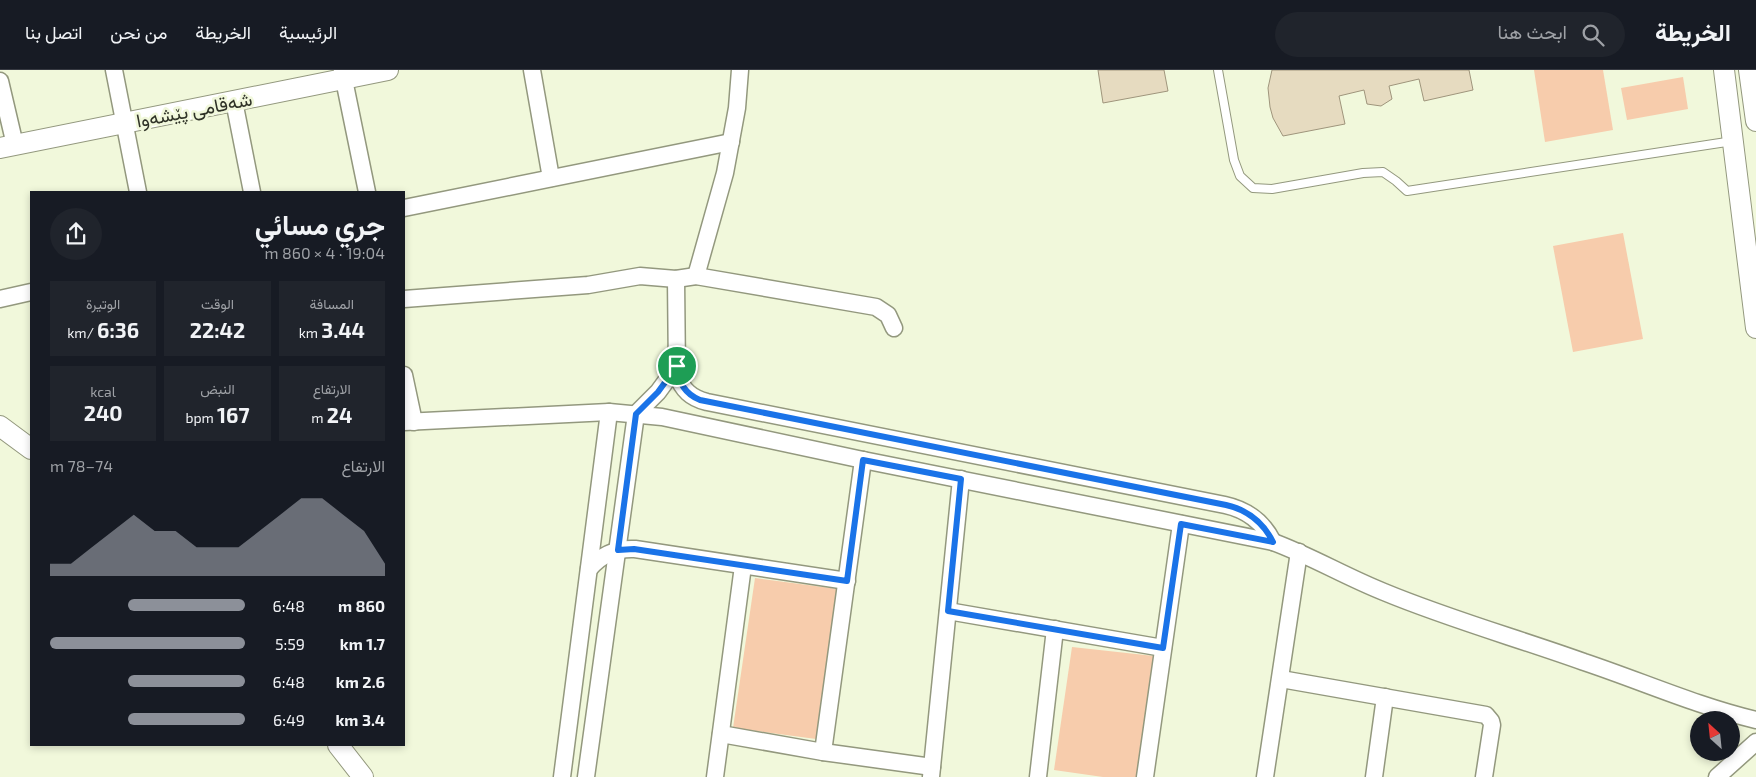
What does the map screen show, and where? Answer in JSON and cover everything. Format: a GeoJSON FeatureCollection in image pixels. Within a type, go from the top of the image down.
{"type":"FeatureCollection","features":[{"type":"Feature","properties":{"kind":"street"},"geometry":{"type":"LineString","coordinates":[[114,70],[138,191]]}},
{"type":"Feature","properties":{"kind":"street","name":"شەقامی پێشەوا"},"geometry":{"type":"LineString","coordinates":[[8,146],[234,101],[343,74],[388,70]]}},
{"type":"Feature","properties":{"kind":"street"},"geometry":{"type":"LineString","coordinates":[[532,70],[551,178]]}},
{"type":"Feature","properties":{"kind":"street"},"geometry":{"type":"LineString","coordinates":[[696,276],[725,173],[737,108],[740,70]]}},
{"type":"Feature","properties":{"kind":"street"},"geometry":{"type":"LineString","coordinates":[[1724,70],[1756,328]]}},
{"type":"Feature","properties":{"kind":"street"},"geometry":{"type":"LineString","coordinates":[[1749,70],[1756,121]]}},
{"type":"Feature","properties":{"kind":"street"},"geometry":{"type":"LineString","coordinates":[[343,74],[366,191]]}},
{"type":"Feature","properties":{"kind":"street"},"geometry":{"type":"LineString","coordinates":[[0,81],[8,146]]}},
{"type":"Feature","properties":{"kind":"street"},"geometry":{"type":"LineString","coordinates":[[234,101],[252,191]]}},
{"type":"Feature","properties":{"kind":"street"},"geometry":{"type":"LineString","coordinates":[[405,208],[731,142]]}},
{"type":"Feature","properties":{"kind":"street"},"geometry":{"type":"LineString","coordinates":[[405,299],[588,285],[640,276],[676,279],[696,276],[876,307],[888,315],[894,328]]}},
{"type":"Feature","properties":{"kind":"street"},"geometry":{"type":"LineString","coordinates":[[676,279],[677,366],[679,381],[683,388],[694,398],[1226,505],[1252,516],[1265,528],[1273,542]]}},
{"type":"Feature","properties":{"kind":"street"},"geometry":{"type":"LineString","coordinates":[[0,299],[30,292]]}},
{"type":"Feature","properties":{"kind":"street"},"geometry":{"type":"LineString","coordinates":[[586,777],[636,414],[658,392],[677,366]]}},
{"type":"Feature","properties":{"kind":"street"},"geometry":{"type":"LineString","coordinates":[[405,384],[409,422],[608,412],[636,414],[670,419],[863,460],[1273,542],[1299,552],[1361,583],[1405,601],[1572,657],[1714,708],[1756,720]]}},
{"type":"Feature","properties":{"kind":"street"},"geometry":{"type":"LineString","coordinates":[[562,777],[608,412]]}},
{"type":"Feature","properties":{"kind":"street"},"geometry":{"type":"LineString","coordinates":[[0,426],[28,444]]}},
{"type":"Feature","properties":{"kind":"street"},"geometry":{"type":"LineString","coordinates":[[823,752],[863,460]]}},
{"type":"Feature","properties":{"kind":"street"},"geometry":{"type":"LineString","coordinates":[[721,734],[932,772],[961,479]]}},
{"type":"Feature","properties":{"kind":"street"},"geometry":{"type":"LineString","coordinates":[[1145,777],[1181,524]]}},
{"type":"Feature","properties":{"kind":"street"},"geometry":{"type":"LineString","coordinates":[[589,569],[602,557],[618,550],[634,549],[847,581]]}},
{"type":"Feature","properties":{"kind":"street"},"geometry":{"type":"LineString","coordinates":[[1265,777],[1299,552]]}},
{"type":"Feature","properties":{"kind":"street"},"geometry":{"type":"LineString","coordinates":[[715,777],[744,566]]}},
{"type":"Feature","properties":{"kind":"street"},"geometry":{"type":"LineString","coordinates":[[948,611],[1163,648]]}},
{"type":"Feature","properties":{"kind":"street"},"geometry":{"type":"LineString","coordinates":[[1039,777],[1055,630]]}},
{"type":"Feature","properties":{"kind":"street"},"geometry":{"type":"LineString","coordinates":[[1281,679],[1486,715],[1492,721],[1492,725],[1484,777]]}},
{"type":"Feature","properties":{"kind":"street"},"geometry":{"type":"LineString","coordinates":[[1374,777],[1385,697]]}},
{"type":"Feature","properties":{"kind":"street"},"geometry":{"type":"LineString","coordinates":[[1717,777],[1756,742]]}},
{"type":"Feature","properties":{"kind":"street"},"geometry":{"type":"LineString","coordinates":[[339,746],[362,777]]}},
{"type":"Feature","properties":{"kind":"lane"},"geometry":{"type":"LineString","coordinates":[[1218,70],[1234,160],[1240,176],[1253,188],[1272,189],[1363,173],[1383,172],[1406,191],[1733,141]]}},
{"type":"Feature","properties":{"kind":"shaded area"},"geometry":{"type":"Polygon","coordinates":[[[1534,70],[1603,70],[1613,130],[1545,142],[1534,70]]]}},
{"type":"Feature","properties":{"kind":"shaded area"},"geometry":{"type":"Polygon","coordinates":[[[1683,77],[1688,109],[1627,120],[1621,88],[1683,77]]]}},
{"type":"Feature","properties":{"kind":"shaded area"},"geometry":{"type":"Polygon","coordinates":[[[1623,233],[1643,339],[1573,352],[1553,246],[1623,233]]]}},
{"type":"Feature","properties":{"kind":"shaded area"},"geometry":{"type":"Polygon","coordinates":[[[755,578],[838,589],[816,739],[733,728],[755,578]]]}},
{"type":"Feature","properties":{"kind":"shaded area"},"geometry":{"type":"Polygon","coordinates":[[[1072,647],[1154,656],[1137,777],[1103,777],[1054,770],[1072,647]]]}},
{"type":"Feature","properties":{"kind":"building"},"geometry":{"type":"Polygon","coordinates":[[[1098,70],[1164,70],[1168,91],[1103,103],[1098,70]]]}},
{"type":"Feature","properties":{"kind":"building"},"geometry":{"type":"Polygon","coordinates":[[[1272,70],[1469,70],[1473,90],[1424,101],[1419,79],[1389,86],[1392,99],[1381,106],[1367,104],[1364,90],[1339,96],[1345,124],[1283,136],[1273,118],[1270,107],[1268,88],[1272,70]]]}},
{"type":"Feature","properties":{"kind":"route"},"geometry":{"type":"LineString","coordinates":[[677,366],[677,374],[683,388],[688,394],[700,400],[1235,507],[1260,522],[1273,542],[1181,524],[1163,648],[948,611],[961,479],[863,460],[847,581],[634,549],[618,550],[636,414],[658,392],[677,366]]}}]}
